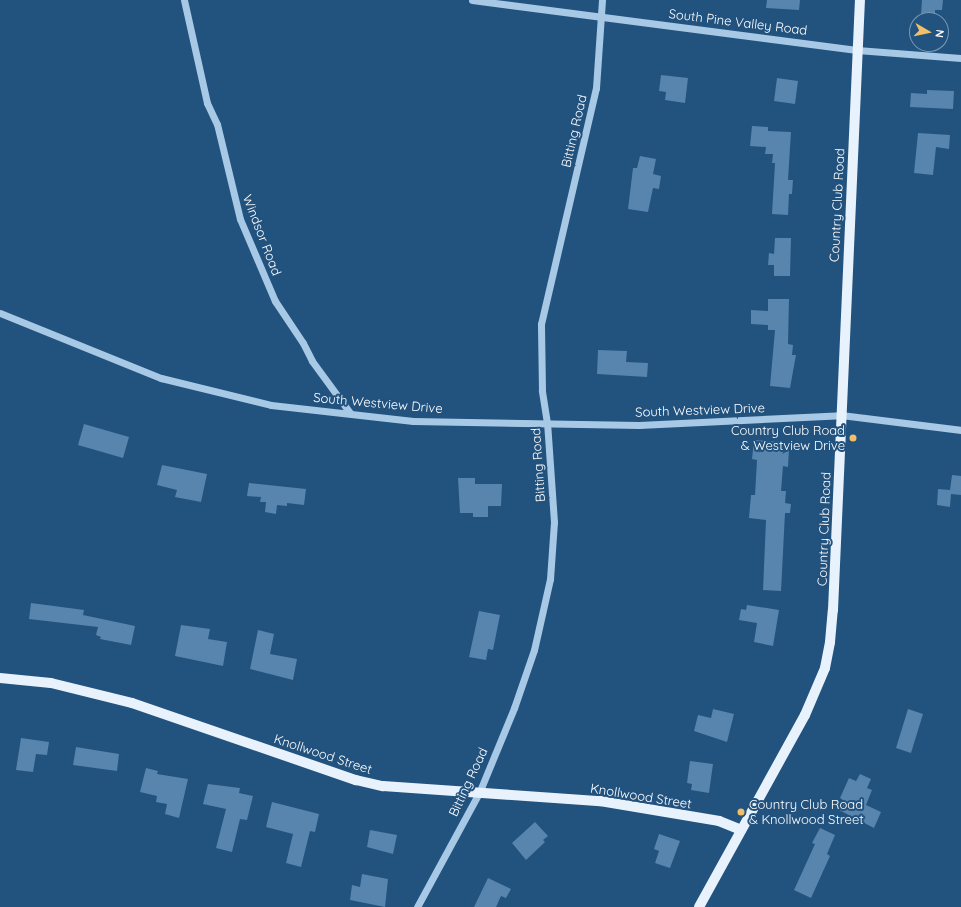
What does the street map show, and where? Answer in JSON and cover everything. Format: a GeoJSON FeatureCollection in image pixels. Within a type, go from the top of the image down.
{"type":"FeatureCollection","features":[{"type":"Feature","properties":{"kind":"main road","name":"Country Club Road"},"geometry":{"type":"LineString","coordinates":[[699,907],[805,714],[825,668],[833,610],[860,0]]}},
{"type":"Feature","properties":{"kind":"main road","name":"Knollwood Street"},"geometry":{"type":"LineString","coordinates":[[0,678],[51,683],[132,703],[356,780],[383,786],[600,801],[719,821],[741,830]]}},
{"type":"Feature","properties":{"kind":"street","name":"Windsor Road"},"geometry":{"type":"LineString","coordinates":[[184,0],[207,103],[217,124],[240,218],[275,300],[303,343],[312,361],[350,413]]}},
{"type":"Feature","properties":{"kind":"street","name":"South Pine Valley Road"},"geometry":{"type":"LineString","coordinates":[[472,0],[857,50],[961,58]]}},
{"type":"Feature","properties":{"kind":"street","name":"Bitting Road"},"geometry":{"type":"LineString","coordinates":[[417,907],[478,793],[514,708],[529,665],[550,580],[554,522],[547,423],[542,390],[541,324],[596,88],[602,0]]}},
{"type":"Feature","properties":{"kind":"street","name":"South Westview Drive"},"geometry":{"type":"LineString","coordinates":[[0,313],[161,378],[271,405],[413,421],[639,425],[841,415],[961,430]]}},
{"type":"Feature","properties":{"kind":"building"},"geometry":{"type":"Polygon","coordinates":[[[767,0],[800,0],[799,10],[766,8],[767,0]]]}},
{"type":"Feature","properties":{"kind":"building"},"geometry":{"type":"Polygon","coordinates":[[[922,0],[943,0],[942,10],[935,10],[935,12],[921,12],[922,0]]]}},
{"type":"Feature","properties":{"kind":"building"},"geometry":{"type":"Polygon","coordinates":[[[661,75],[688,78],[685,103],[665,100],[666,92],[659,91],[661,75]]]}},
{"type":"Feature","properties":{"kind":"building"},"geometry":{"type":"Polygon","coordinates":[[[777,78],[798,81],[795,104],[774,101],[777,78]]]}},
{"type":"Feature","properties":{"kind":"building"},"geometry":{"type":"Polygon","coordinates":[[[927,90],[954,91],[953,109],[910,107],[911,93],[927,94],[927,90]]]}},
{"type":"Feature","properties":{"kind":"building"},"geometry":{"type":"Polygon","coordinates":[[[752,126],[768,127],[768,131],[791,132],[788,180],[793,180],[792,194],[789,194],[788,215],[772,214],[775,163],[772,163],[773,154],[765,154],[766,147],[750,146],[752,126]]]}},
{"type":"Feature","properties":{"kind":"building"},"geometry":{"type":"Polygon","coordinates":[[[918,133],[950,135],[949,149],[936,147],[933,175],[914,173],[918,133]]]}},
{"type":"Feature","properties":{"kind":"building"},"geometry":{"type":"Polygon","coordinates":[[[640,156],[656,159],[653,174],[661,176],[659,189],[653,188],[648,212],[628,209],[633,168],[637,168],[640,156]]]}},
{"type":"Feature","properties":{"kind":"building"},"geometry":{"type":"Polygon","coordinates":[[[775,238],[791,238],[790,276],[774,276],[774,265],[768,265],[769,253],[774,254],[775,238]]]}},
{"type":"Feature","properties":{"kind":"building"},"geometry":{"type":"Polygon","coordinates":[[[768,299],[789,299],[788,344],[793,345],[792,355],[796,355],[790,388],[770,386],[775,330],[768,330],[768,325],[751,324],[751,310],[768,311],[768,299]]]}},
{"type":"Feature","properties":{"kind":"building"},"geometry":{"type":"Polygon","coordinates":[[[598,350],[627,351],[626,362],[648,363],[647,377],[597,374],[598,350]]]}},
{"type":"Feature","properties":{"kind":"building"},"geometry":{"type":"Polygon","coordinates":[[[84,424],[129,437],[123,458],[78,445],[84,424]]]}},
{"type":"Feature","properties":{"kind":"building"},"geometry":{"type":"Polygon","coordinates":[[[754,440],[783,442],[783,449],[789,449],[788,467],[783,466],[781,491],[786,491],[785,503],[791,504],[790,513],[785,513],[781,591],[763,590],[766,520],[749,518],[751,495],[755,495],[757,460],[752,459],[754,440]]]}},
{"type":"Feature","properties":{"kind":"building"},"geometry":{"type":"Polygon","coordinates":[[[162,465],[207,474],[201,502],[175,497],[177,490],[157,485],[162,465]]]}},
{"type":"Feature","properties":{"kind":"building"},"geometry":{"type":"Polygon","coordinates":[[[952,475],[961,476],[961,495],[951,494],[950,507],[937,505],[938,489],[950,490],[952,475]]]}},
{"type":"Feature","properties":{"kind":"building"},"geometry":{"type":"Polygon","coordinates":[[[458,478],[475,478],[475,484],[502,484],[501,506],[488,506],[488,517],[473,517],[473,513],[460,513],[458,478]]]}},
{"type":"Feature","properties":{"kind":"building"},"geometry":{"type":"Polygon","coordinates":[[[249,483],[306,489],[304,505],[287,503],[287,506],[277,505],[276,514],[265,512],[266,502],[260,502],[261,497],[247,496],[249,483]]]}},
{"type":"Feature","properties":{"kind":"building"},"geometry":{"type":"Polygon","coordinates":[[[31,603],[84,610],[83,615],[135,626],[131,645],[100,639],[101,637],[96,635],[98,627],[29,619],[31,603]]]}},
{"type":"Feature","properties":{"kind":"building"},"geometry":{"type":"Polygon","coordinates":[[[747,605],[779,610],[773,646],[754,642],[757,623],[739,620],[741,609],[746,610],[747,605]]]}},
{"type":"Feature","properties":{"kind":"building"},"geometry":{"type":"Polygon","coordinates":[[[479,611],[500,615],[493,650],[488,649],[486,660],[469,657],[479,611]]]}},
{"type":"Feature","properties":{"kind":"building"},"geometry":{"type":"Polygon","coordinates":[[[181,625],[210,629],[208,639],[227,642],[223,666],[175,656],[181,625]]]}},
{"type":"Feature","properties":{"kind":"building"},"geometry":{"type":"Polygon","coordinates":[[[258,630],[274,634],[270,654],[297,659],[293,680],[250,669],[258,630]]]}},
{"type":"Feature","properties":{"kind":"building"},"geometry":{"type":"Polygon","coordinates":[[[713,709],[734,714],[727,742],[694,731],[698,715],[711,718],[713,709]]]}},
{"type":"Feature","properties":{"kind":"building"},"geometry":{"type":"Polygon","coordinates":[[[908,709],[923,714],[911,753],[896,748],[908,709]]]}},
{"type":"Feature","properties":{"kind":"building"},"geometry":{"type":"Polygon","coordinates":[[[21,738],[49,742],[47,755],[36,754],[33,772],[16,770],[21,738]]]}},
{"type":"Feature","properties":{"kind":"building"},"geometry":{"type":"Polygon","coordinates":[[[76,747],[119,754],[117,771],[73,765],[76,747]]]}},
{"type":"Feature","properties":{"kind":"building"},"geometry":{"type":"Polygon","coordinates":[[[690,761],[713,764],[709,793],[691,790],[692,784],[687,783],[690,761]]]}},
{"type":"Feature","properties":{"kind":"building"},"geometry":{"type":"Polygon","coordinates":[[[146,768],[158,771],[157,774],[188,779],[179,818],[165,814],[167,804],[156,802],[157,796],[140,792],[146,768]]]}},
{"type":"Feature","properties":{"kind":"building"},"geometry":{"type":"Polygon","coordinates":[[[860,774],[871,779],[867,788],[872,790],[866,805],[881,812],[874,828],[839,810],[843,800],[840,798],[849,778],[856,781],[860,774]]]}},
{"type":"Feature","properties":{"kind":"building"},"geometry":{"type":"Polygon","coordinates":[[[208,784],[240,788],[239,793],[253,796],[247,820],[240,819],[232,852],[216,848],[226,809],[203,804],[208,784]]]}},
{"type":"Feature","properties":{"kind":"building"},"geometry":{"type":"Polygon","coordinates":[[[272,802],[319,814],[315,832],[310,831],[301,867],[286,863],[293,834],[266,827],[272,802]]]}},
{"type":"Feature","properties":{"kind":"building"},"geometry":{"type":"Polygon","coordinates":[[[535,822],[548,836],[543,840],[545,842],[526,860],[512,843],[535,822]]]}},
{"type":"Feature","properties":{"kind":"building"},"geometry":{"type":"Polygon","coordinates":[[[820,828],[835,835],[827,854],[830,856],[811,898],[794,890],[815,844],[812,843],[820,828]]]}},
{"type":"Feature","properties":{"kind":"building"},"geometry":{"type":"Polygon","coordinates":[[[370,830],[397,835],[393,854],[367,847],[370,830]]]}},
{"type":"Feature","properties":{"kind":"building"},"geometry":{"type":"Polygon","coordinates":[[[659,834],[680,841],[670,868],[655,863],[659,851],[654,849],[659,834]]]}},
{"type":"Feature","properties":{"kind":"building"},"geometry":{"type":"Polygon","coordinates":[[[362,874],[388,879],[385,907],[350,900],[352,885],[360,887],[362,874]]]}},
{"type":"Feature","properties":{"kind":"building"},"geometry":{"type":"Polygon","coordinates":[[[488,878],[511,889],[506,898],[501,896],[496,907],[474,907],[488,878]]]}},
{"type":"Feature","properties":{"kind":"place","name":"Country Club Road & Westview Drive"},"geometry":{"type":"Point","coordinates":[853,438]}},
{"type":"Feature","properties":{"kind":"place","name":"Country Club Road & Knollwood Street"},"geometry":{"type":"Point","coordinates":[741,812]}}]}
